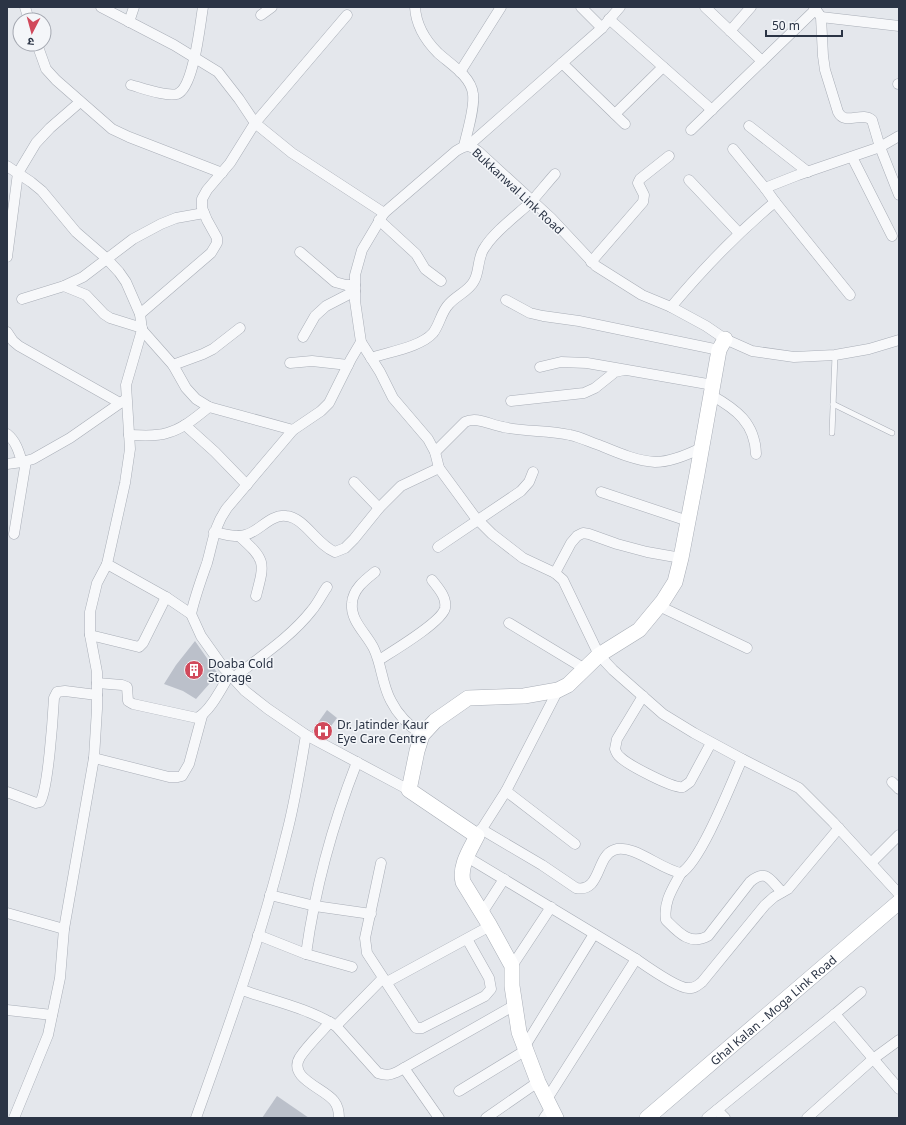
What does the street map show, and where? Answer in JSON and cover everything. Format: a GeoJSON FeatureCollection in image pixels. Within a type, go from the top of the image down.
{"type":"FeatureCollection","features":[{"type":"Feature","properties":{"kind":"street"},"geometry":{"type":"LineString","coordinates":[[101,7],[174,45],[218,72],[255,123],[292,153],[381,217],[416,254],[425,269],[441,280]]}},
{"type":"Feature","properties":{"kind":"street"},"geometry":{"type":"LineString","coordinates":[[129,22],[134,7]]}},
{"type":"Feature","properties":{"kind":"street"},"geometry":{"type":"LineString","coordinates":[[131,85],[165,93],[176,94],[182,91],[195,58],[202,7]]}},
{"type":"Feature","properties":{"kind":"street"},"geometry":{"type":"LineString","coordinates":[[262,15],[272,7]]}},
{"type":"Feature","properties":{"kind":"street"},"geometry":{"type":"LineString","coordinates":[[415,7],[416,18],[427,40],[437,52],[460,72],[472,89],[473,96],[466,146]]}},
{"type":"Feature","properties":{"kind":"street"},"geometry":{"type":"LineString","coordinates":[[460,72],[501,7]]}},
{"type":"Feature","properties":{"kind":"street"},"geometry":{"type":"LineString","coordinates":[[581,7],[602,28]]}},
{"type":"Feature","properties":{"kind":"street"},"geometry":{"type":"LineString","coordinates":[[466,146],[602,28],[620,7]]}},
{"type":"Feature","properties":{"kind":"street"},"geometry":{"type":"LineString","coordinates":[[705,7],[762,61]]}},
{"type":"Feature","properties":{"kind":"street"},"geometry":{"type":"LineString","coordinates":[[730,31],[751,7]]}},
{"type":"Feature","properties":{"kind":"street"},"geometry":{"type":"LineString","coordinates":[[817,11],[899,26]]}},
{"type":"Feature","properties":{"kind":"street"},"geometry":{"type":"LineString","coordinates":[[691,130],[762,61],[817,11]]}},
{"type":"Feature","properties":{"kind":"street"},"geometry":{"type":"LineString","coordinates":[[817,11],[824,63],[838,112],[842,117],[846,118],[867,117],[874,123],[880,147],[899,195]]}},
{"type":"Feature","properties":{"kind":"street"},"geometry":{"type":"LineString","coordinates":[[140,314],[215,248],[217,238],[202,208],[202,199],[207,190],[222,173],[240,148],[255,123],[347,15]]}},
{"type":"Feature","properties":{"kind":"street"},"geometry":{"type":"LineString","coordinates":[[609,19],[712,110]]}},
{"type":"Feature","properties":{"kind":"street"},"geometry":{"type":"LineString","coordinates":[[40,52],[46,69],[56,80],[112,129],[222,173]]}},
{"type":"Feature","properties":{"kind":"street"},"geometry":{"type":"LineString","coordinates":[[562,63],[625,124]]}},
{"type":"Feature","properties":{"kind":"street"},"geometry":{"type":"LineString","coordinates":[[615,114],[663,67]]}},
{"type":"Feature","properties":{"kind":"street"},"geometry":{"type":"LineString","coordinates":[[7,257],[18,173],[36,143],[50,128],[80,102]]}},
{"type":"Feature","properties":{"kind":"street"},"geometry":{"type":"LineString","coordinates":[[749,126],[808,172]]}},
{"type":"Feature","properties":{"kind":"street"},"geometry":{"type":"LineString","coordinates":[[765,188],[880,147],[899,136]]}},
{"type":"Feature","properties":{"kind":"street","name":"Bukkanwal Link Road"},"geometry":{"type":"LineString","coordinates":[[361,342],[355,301],[355,275],[362,250],[381,217],[456,150],[466,146],[473,147],[532,200],[596,266],[642,295],[671,307],[706,326],[722,344],[752,351],[794,357],[835,355],[869,349],[899,340]]}},
{"type":"Feature","properties":{"kind":"street"},"geometry":{"type":"LineString","coordinates":[[733,148],[850,295]]}},
{"type":"Feature","properties":{"kind":"street"},"geometry":{"type":"LineString","coordinates":[[592,262],[644,202],[644,195],[638,183],[640,179],[669,156]]}},
{"type":"Feature","properties":{"kind":"street"},"geometry":{"type":"LineString","coordinates":[[852,157],[892,236]]}},
{"type":"Feature","properties":{"kind":"street"},"geometry":{"type":"LineString","coordinates":[[7,166],[42,191],[76,232],[106,258],[126,282],[140,314],[142,329],[123,401],[130,449],[125,484],[107,564],[97,583],[90,612],[90,635],[97,672],[94,758],[64,929],[60,978],[48,1035],[14,1118]]}},
{"type":"Feature","properties":{"kind":"street"},"geometry":{"type":"LineString","coordinates":[[371,358],[417,344],[432,334],[449,303],[474,282],[477,275],[480,255],[484,247],[532,200],[555,174]]}},
{"type":"Feature","properties":{"kind":"street"},"geometry":{"type":"LineString","coordinates":[[689,180],[739,233]]}},
{"type":"Feature","properties":{"kind":"street"},"geometry":{"type":"LineString","coordinates":[[671,307],[739,233],[775,202]]}},
{"type":"Feature","properties":{"kind":"street"},"geometry":{"type":"LineString","coordinates":[[22,299],[64,286],[83,277],[106,258],[133,239],[161,224],[176,218],[204,214]]}},
{"type":"Feature","properties":{"kind":"street"},"geometry":{"type":"LineString","coordinates":[[300,252],[335,282],[355,288]]}},
{"type":"Feature","properties":{"kind":"street"},"geometry":{"type":"LineString","coordinates":[[64,286],[86,295],[104,314],[110,318],[142,329],[173,365],[186,388],[196,399],[209,406],[293,430]]}},
{"type":"Feature","properties":{"kind":"street"},"geometry":{"type":"LineString","coordinates":[[303,337],[315,316],[326,306],[355,288]]}},
{"type":"Feature","properties":{"kind":"street"},"geometry":{"type":"LineString","coordinates":[[409,790],[422,734],[435,721],[468,698],[524,696],[558,690],[568,685],[599,655],[639,630],[659,606],[675,582],[681,558],[722,344],[543,316],[525,311],[506,300]]}},
{"type":"Feature","properties":{"kind":"street"},"geometry":{"type":"LineString","coordinates":[[173,365],[214,349],[240,328]]}},
{"type":"Feature","properties":{"kind":"street"},"geometry":{"type":"LineString","coordinates":[[7,332],[13,341],[19,346],[123,401]]}},
{"type":"Feature","properties":{"kind":"street"},"geometry":{"type":"LineString","coordinates":[[191,614],[207,562],[214,532],[220,518],[293,430],[321,411],[329,403],[361,342],[393,398],[428,439],[435,452],[439,468],[478,521],[523,558],[555,572],[563,580],[599,655],[613,670],[663,714],[742,759],[799,788],[839,828],[899,894]]}},
{"type":"Feature","properties":{"kind":"street"},"geometry":{"type":"LineString","coordinates":[[290,363],[312,361],[348,365]]}},
{"type":"Feature","properties":{"kind":"street"},"geometry":{"type":"LineString","coordinates":[[540,367],[561,362],[572,362],[626,369],[712,390],[747,424],[754,437],[756,454]]}},
{"type":"Feature","properties":{"kind":"street"},"geometry":{"type":"LineString","coordinates":[[511,401],[584,393],[595,388],[615,372],[626,369]]}},
{"type":"Feature","properties":{"kind":"street"},"geometry":{"type":"LineString","coordinates":[[7,464],[24,462],[33,459],[70,438],[123,401]]}},
{"type":"Feature","properties":{"kind":"street"},"geometry":{"type":"LineString","coordinates":[[128,435],[166,434],[177,430],[209,406]]}},
{"type":"Feature","properties":{"kind":"street"},"geometry":{"type":"LineString","coordinates":[[435,452],[465,422],[470,420],[477,420],[516,430],[571,435],[631,457],[654,462],[684,456],[701,448]]}},
{"type":"Feature","properties":{"kind":"street"},"geometry":{"type":"LineString","coordinates":[[184,425],[215,452],[247,485]]}},
{"type":"Feature","properties":{"kind":"street"},"geometry":{"type":"LineString","coordinates":[[7,434],[16,446],[24,462],[14,534]]}},
{"type":"Feature","properties":{"kind":"street"},"geometry":{"type":"LineString","coordinates":[[214,532],[239,536],[247,535],[273,518],[287,516],[301,523],[322,545],[335,552],[345,548],[354,539],[379,508],[401,486],[439,468]]}},
{"type":"Feature","properties":{"kind":"street"},"geometry":{"type":"LineString","coordinates":[[438,548],[526,487],[534,472]]}},
{"type":"Feature","properties":{"kind":"street"},"geometry":{"type":"LineString","coordinates":[[354,482],[379,508]]}},
{"type":"Feature","properties":{"kind":"street"},"geometry":{"type":"LineString","coordinates":[[600,492],[688,521]]}},
{"type":"Feature","properties":{"kind":"street"},"geometry":{"type":"LineString","coordinates":[[555,572],[571,542],[583,533],[647,552],[681,558]]}},
{"type":"Feature","properties":{"kind":"street"},"geometry":{"type":"LineString","coordinates":[[239,536],[254,550],[260,558],[262,564],[262,572],[256,596]]}},
{"type":"Feature","properties":{"kind":"street"},"geometry":{"type":"LineString","coordinates":[[107,564],[166,597],[191,614],[201,636],[223,667],[245,691],[268,709],[306,735],[409,790],[479,833],[542,865],[576,888],[587,888],[593,881],[604,859],[610,851],[616,849],[623,848],[634,852],[670,870],[681,873]]}},
{"type":"Feature","properties":{"kind":"street"},"geometry":{"type":"LineString","coordinates":[[375,572],[362,583],[353,596],[352,604],[354,618],[374,648],[379,660],[385,690],[391,702],[400,716],[411,727],[422,734]]}},
{"type":"Feature","properties":{"kind":"street"},"geometry":{"type":"LineString","coordinates":[[379,660],[430,626],[440,616],[445,608],[444,599],[441,592],[432,580]]}},
{"type":"Feature","properties":{"kind":"street"},"geometry":{"type":"LineString","coordinates":[[94,758],[169,777],[182,776],[189,764],[202,716],[231,676],[271,649],[300,624],[327,587]]}},
{"type":"Feature","properties":{"kind":"street"},"geometry":{"type":"LineString","coordinates":[[90,635],[139,647],[143,643],[166,597]]}},
{"type":"Feature","properties":{"kind":"street"},"geometry":{"type":"LineString","coordinates":[[659,606],[747,648]]}},
{"type":"Feature","properties":{"kind":"street"},"geometry":{"type":"LineString","coordinates":[[509,623],[585,669]]}},
{"type":"Feature","properties":{"kind":"street"},"geometry":{"type":"LineString","coordinates":[[97,683],[122,685],[127,687],[128,701],[133,704],[189,717],[197,718],[202,716]]}},
{"type":"Feature","properties":{"kind":"street"},"geometry":{"type":"LineString","coordinates":[[550,1111],[519,1032],[512,986],[512,966],[463,882],[462,870],[479,833],[506,791],[558,690]]}},
{"type":"Feature","properties":{"kind":"street"},"geometry":{"type":"LineString","coordinates":[[7,792],[36,802],[40,802],[42,798],[54,698],[57,692],[65,691],[97,695]]}},
{"type":"Feature","properties":{"kind":"street"},"geometry":{"type":"LineString","coordinates":[[643,696],[618,739],[615,749],[620,757],[651,775],[675,786],[683,787],[690,782],[711,742]]}},
{"type":"Feature","properties":{"kind":"street"},"geometry":{"type":"LineString","coordinates":[[196,1118],[242,990],[270,895],[286,836],[306,735]]}},
{"type":"Feature","properties":{"kind":"street"},"geometry":{"type":"LineString","coordinates":[[742,759],[696,856],[690,866],[681,873],[666,902],[664,911],[666,920],[686,937],[694,941],[702,940],[708,936],[750,882],[756,877],[762,875],[767,876],[782,892]]}},
{"type":"Feature","properties":{"kind":"street"},"geometry":{"type":"LineString","coordinates":[[306,954],[314,906],[342,800],[357,762]]}},
{"type":"Feature","properties":{"kind":"street"},"geometry":{"type":"LineString","coordinates":[[506,791],[574,844]]}},
{"type":"Feature","properties":{"kind":"street"},"geometry":{"type":"LineString","coordinates":[[467,857],[682,987],[693,988],[702,982],[765,905],[788,889],[797,880],[839,828]]}},
{"type":"Feature","properties":{"kind":"street"},"geometry":{"type":"LineString","coordinates":[[871,863],[899,836]]}},
{"type":"Feature","properties":{"kind":"street"},"geometry":{"type":"LineString","coordinates":[[382,863],[365,938],[365,946],[367,953],[404,1011],[418,1029],[485,996],[491,989],[489,978],[467,939]]}},
{"type":"Feature","properties":{"kind":"street"},"geometry":{"type":"LineString","coordinates":[[482,913],[504,879]]}},
{"type":"Feature","properties":{"kind":"street"},"geometry":{"type":"LineString","coordinates":[[270,895],[314,906],[371,914]]}},
{"type":"Feature","properties":{"kind":"street","name":"Ghal Kalan - Moga Link Road"},"geometry":{"type":"LineString","coordinates":[[647,1118],[899,902]]}},
{"type":"Feature","properties":{"kind":"street"},"geometry":{"type":"LineString","coordinates":[[512,966],[551,907]]}},
{"type":"Feature","properties":{"kind":"street"},"geometry":{"type":"LineString","coordinates":[[7,912],[64,929]]}},
{"type":"Feature","properties":{"kind":"street"},"geometry":{"type":"LineString","coordinates":[[339,1118],[338,1109],[334,1100],[303,1077],[297,1070],[296,1065],[300,1058],[333,1024],[385,980],[490,926]]}},
{"type":"Feature","properties":{"kind":"street"},"geometry":{"type":"LineString","coordinates":[[459,1092],[525,1048],[594,934]]}},
{"type":"Feature","properties":{"kind":"street"},"geometry":{"type":"LineString","coordinates":[[258,935],[306,954],[352,967]]}},
{"type":"Feature","properties":{"kind":"street"},"geometry":{"type":"LineString","coordinates":[[550,1111],[636,959]]}},
{"type":"Feature","properties":{"kind":"street"},"geometry":{"type":"LineString","coordinates":[[242,990],[312,1014],[333,1024],[378,1073],[384,1075],[389,1075],[404,1068],[515,1005]]}},
{"type":"Feature","properties":{"kind":"street"},"geometry":{"type":"LineString","coordinates":[[707,1118],[861,992]]}},
{"type":"Feature","properties":{"kind":"street"},"geometry":{"type":"LineString","coordinates":[[7,1010],[52,1014]]}},
{"type":"Feature","properties":{"kind":"street"},"geometry":{"type":"LineString","coordinates":[[835,1014],[899,1089]]}},
{"type":"Feature","properties":{"kind":"street"},"geometry":{"type":"LineString","coordinates":[[807,1118],[873,1059],[899,1040]]}},
{"type":"Feature","properties":{"kind":"street"},"geometry":{"type":"LineString","coordinates":[[404,1068],[439,1118]]}},
{"type":"Feature","properties":{"kind":"street"},"geometry":{"type":"LineString","coordinates":[[486,1118],[538,1082]]}},
{"type":"Feature","properties":{"kind":"street"},"geometry":{"type":"LineString","coordinates":[[717,1110],[725,1118]]}},
{"type":"Feature","properties":{"kind":"lane"},"geometry":{"type":"LineString","coordinates":[[832,433],[835,355]]}},
{"type":"Feature","properties":{"kind":"lane"},"geometry":{"type":"LineString","coordinates":[[833,404],[892,433]]}},
{"type":"Feature","properties":{"kind":"building","name":"Doaba Cold Storage"},"geometry":{"type":"Polygon","coordinates":[[[195,641],[218,674],[196,699],[183,691],[164,684],[176,665],[195,641]]]}},
{"type":"Feature","properties":{"kind":"building"},"geometry":{"type":"Polygon","coordinates":[[[327,710],[337,718],[323,737],[312,731],[327,710]]]}},
{"type":"Feature","properties":{"kind":"building"},"geometry":{"type":"Polygon","coordinates":[[[277,1096],[309,1118],[262,1118],[277,1096]]]}},
{"type":"Feature","properties":{"kind":"place","name":"Doaba Cold Storage"},"geometry":{"type":"Point","coordinates":[194,670]}},
{"type":"Feature","properties":{"kind":"place","name":"Dr. Jatinder Kaur Eye Care Centre"},"geometry":{"type":"Point","coordinates":[323,731]}}]}
